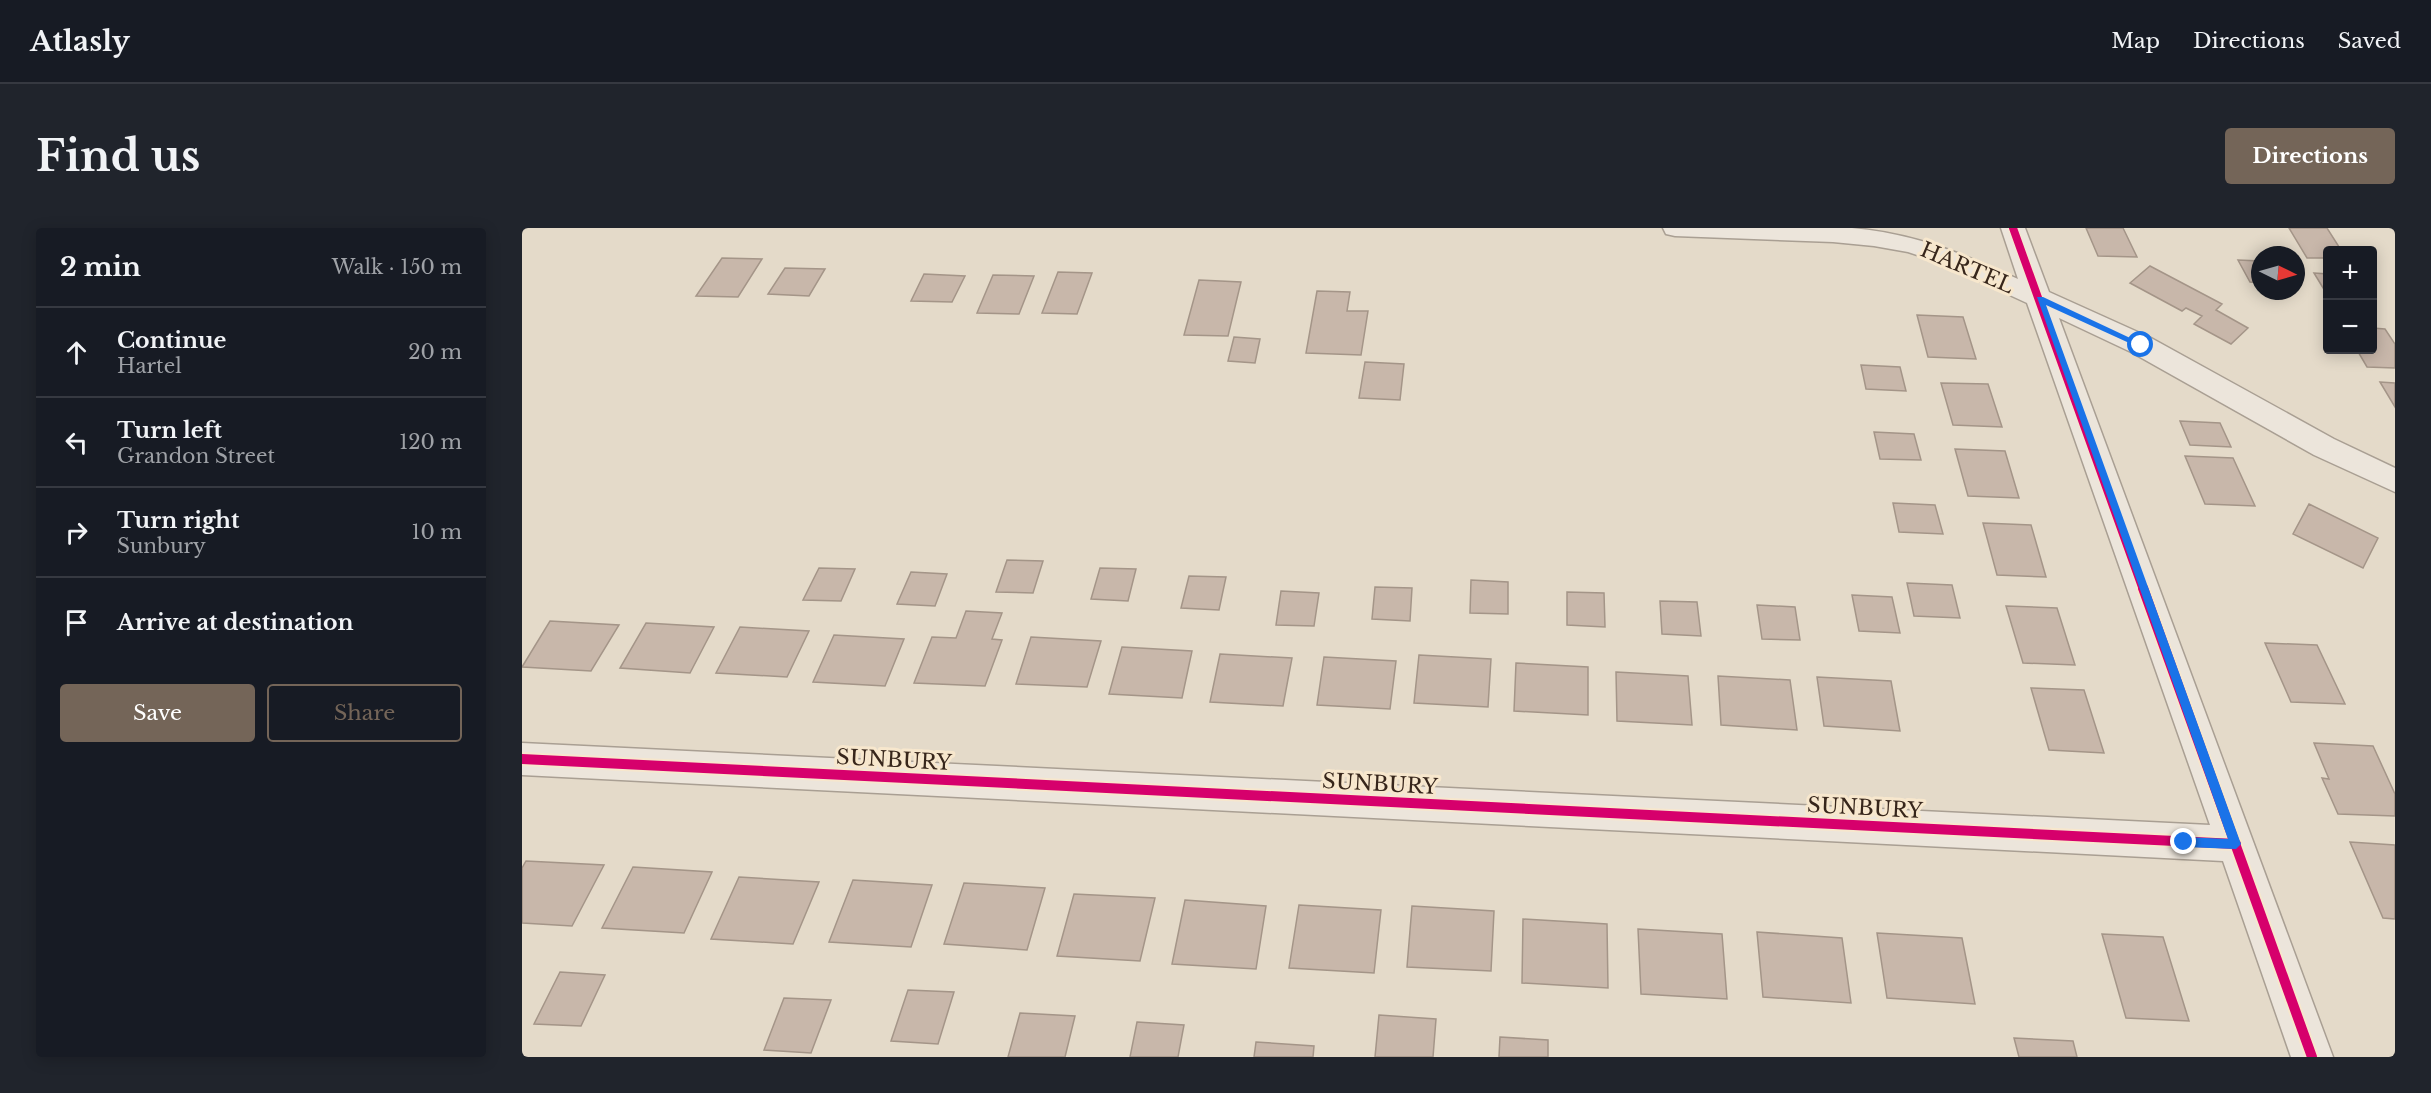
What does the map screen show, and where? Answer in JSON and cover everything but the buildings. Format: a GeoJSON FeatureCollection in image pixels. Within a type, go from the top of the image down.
{"type":"FeatureCollection","features":[{"type":"Feature","properties":{"kind":"street","name":"HARTEL"},"geometry":{"type":"LineString","coordinates":[[1675,228],[1833,234],[1911,245],[1947,256],[2141,345],[2324,447],[2395,481]]}},
{"type":"Feature","properties":{"kind":"street"},"geometry":{"type":"LineString","coordinates":[[2013,228],[2312,1057]]}},
{"type":"Feature","properties":{"kind":"street","name":"SUNBURY"},"geometry":{"type":"LineString","coordinates":[[522,759],[2236,844]]}},
{"type":"Feature","properties":{"kind":"cycle path"},"geometry":{"type":"LineString","coordinates":[[2013,228],[2312,1057]]}},
{"type":"Feature","properties":{"kind":"cycle path"},"geometry":{"type":"LineString","coordinates":[[522,759],[2236,844]]}},
{"type":"Feature","properties":{"kind":"route"},"geometry":{"type":"LineString","coordinates":[[2141,345],[2040,299],[2236,844],[2184,842]]}}]}
